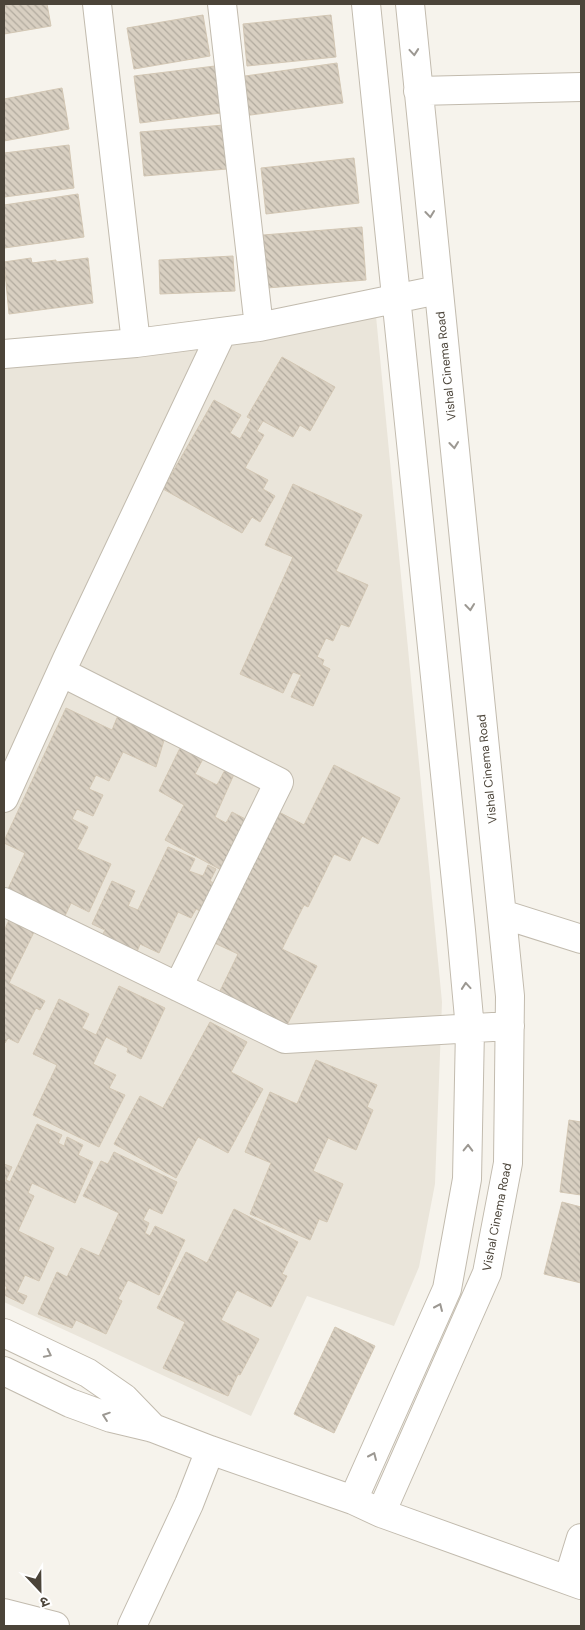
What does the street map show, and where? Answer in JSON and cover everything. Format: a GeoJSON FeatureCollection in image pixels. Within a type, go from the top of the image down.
{"type":"FeatureCollection","features":[{"type":"Feature","properties":{"kind":"street"},"geometry":{"type":"LineString","coordinates":[[97,4],[136,343]]}},
{"type":"Feature","properties":{"kind":"street"},"geometry":{"type":"LineString","coordinates":[[222,4],[259,327]]}},
{"type":"Feature","properties":{"kind":"street"},"geometry":{"type":"LineString","coordinates":[[353,1500],[447,1289],[467,1179],[470,1029],[366,4]]}},
{"type":"Feature","properties":{"kind":"street","name":"Vishal Cinema Road"},"geometry":{"type":"LineString","coordinates":[[380,1513],[487,1273],[508,1163],[510,996],[410,4]]}},
{"type":"Feature","properties":{"kind":"street"},"geometry":{"type":"LineString","coordinates":[[418,91],[581,87]]}},
{"type":"Feature","properties":{"kind":"street"},"geometry":{"type":"LineString","coordinates":[[4,354],[136,343],[259,327],[438,290]]}},
{"type":"Feature","properties":{"kind":"street"},"geometry":{"type":"LineString","coordinates":[[4,798],[61,672],[222,332]]}},
{"type":"Feature","properties":{"kind":"street"},"geometry":{"type":"LineString","coordinates":[[61,672],[279,782],[178,987]]}},
{"type":"Feature","properties":{"kind":"street"},"geometry":{"type":"LineString","coordinates":[[4,902],[285,1039],[510,1026]]}},
{"type":"Feature","properties":{"kind":"street"},"geometry":{"type":"LineString","coordinates":[[502,914],[581,939]]}},
{"type":"Feature","properties":{"kind":"street"},"geometry":{"type":"LineString","coordinates":[[4,1332],[88,1374],[124,1398],[153,1428]]}},
{"type":"Feature","properties":{"kind":"street"},"geometry":{"type":"LineString","coordinates":[[4,1371],[70,1403],[111,1418],[153,1428],[353,1500],[380,1513],[575,1583],[581,1538]]}},
{"type":"Feature","properties":{"kind":"street"},"geometry":{"type":"LineString","coordinates":[[132,1626],[189,1504],[210,1450]]}},
{"type":"Feature","properties":{"kind":"street"},"geometry":{"type":"LineString","coordinates":[[4,1613],[55,1626]]}},
{"type":"Feature","properties":{"kind":"shaded area"},"geometry":{"type":"Polygon","coordinates":[[[376,316],[442,1002],[435,1184],[419,1267],[394,1326],[307,1296],[251,1416],[4,1302],[4,360],[376,316]]]}},
{"type":"Feature","properties":{"kind":"building"},"geometry":{"type":"Polygon","coordinates":[[[4,4],[47,4],[51,26],[4,34],[4,4]]]}},
{"type":"Feature","properties":{"kind":"building"},"geometry":{"type":"Polygon","coordinates":[[[203,15],[210,56],[134,69],[127,28],[203,15]]]}},
{"type":"Feature","properties":{"kind":"building"},"geometry":{"type":"Polygon","coordinates":[[[331,15],[336,57],[247,66],[243,24],[331,15]]]}},
{"type":"Feature","properties":{"kind":"building"},"geometry":{"type":"Polygon","coordinates":[[[337,63],[343,103],[243,116],[238,77],[337,63]]]}},
{"type":"Feature","properties":{"kind":"building"},"geometry":{"type":"Polygon","coordinates":[[[215,66],[221,113],[140,123],[134,76],[215,66]]]}},
{"type":"Feature","properties":{"kind":"building"},"geometry":{"type":"Polygon","coordinates":[[[62,88],[69,129],[4,141],[4,99],[62,88]]]}},
{"type":"Feature","properties":{"kind":"building"},"geometry":{"type":"Polygon","coordinates":[[[224,125],[227,169],[144,176],[140,132],[224,125]]]}},
{"type":"Feature","properties":{"kind":"building"},"geometry":{"type":"Polygon","coordinates":[[[69,145],[74,188],[4,197],[4,153],[69,145]]]}},
{"type":"Feature","properties":{"kind":"building"},"geometry":{"type":"Polygon","coordinates":[[[354,158],[359,203],[266,214],[261,168],[354,158]]]}},
{"type":"Feature","properties":{"kind":"building"},"geometry":{"type":"Polygon","coordinates":[[[78,194],[84,237],[4,248],[4,205],[78,194]]]}},
{"type":"Feature","properties":{"kind":"building"},"geometry":{"type":"Polygon","coordinates":[[[362,227],[366,280],[267,288],[263,235],[362,227]]]}},
{"type":"Feature","properties":{"kind":"building"},"geometry":{"type":"Polygon","coordinates":[[[233,256],[235,291],[160,294],[159,260],[233,256]]]}},
{"type":"Feature","properties":{"kind":"building"},"geometry":{"type":"Polygon","coordinates":[[[31,258],[32,263],[88,258],[93,303],[9,314],[4,262],[31,258]]]}},
{"type":"Feature","properties":{"kind":"building"},"geometry":{"type":"Polygon","coordinates":[[[282,357],[335,387],[310,431],[300,425],[293,437],[263,421],[257,431],[264,435],[245,468],[268,480],[263,489],[275,496],[260,522],[252,517],[242,533],[163,489],[214,400],[241,415],[230,433],[240,439],[251,419],[247,417],[282,357]]]}},
{"type":"Feature","properties":{"kind":"building"},"geometry":{"type":"Polygon","coordinates":[[[293,484],[362,515],[336,571],[368,585],[349,627],[341,624],[333,641],[326,638],[317,657],[324,660],[322,665],[330,669],[313,706],[291,697],[301,675],[293,672],[283,693],[240,674],[293,557],[265,545],[293,484]]]}},
{"type":"Feature","properties":{"kind":"building"},"geometry":{"type":"Polygon","coordinates":[[[66,708],[112,730],[119,713],[165,737],[156,767],[123,752],[109,781],[96,775],[89,789],[103,795],[93,816],[77,809],[72,819],[88,827],[77,849],[111,864],[89,912],[71,903],[64,918],[7,891],[25,853],[4,843],[4,841],[66,708]]]}},
{"type":"Feature","properties":{"kind":"building"},"geometry":{"type":"Polygon","coordinates":[[[182,744],[235,772],[215,817],[226,823],[232,812],[253,823],[227,873],[165,840],[184,805],[159,791],[182,744]],[[204,757],[195,774],[217,785],[226,768],[204,757]]]}},
{"type":"Feature","properties":{"kind":"building"},"geometry":{"type":"Polygon","coordinates":[[[334,765],[400,798],[378,844],[362,836],[350,861],[334,854],[308,907],[304,905],[282,949],[317,966],[286,1027],[219,993],[238,954],[208,940],[273,809],[304,825],[334,765]]]}},
{"type":"Feature","properties":{"kind":"building"},"geometry":{"type":"Polygon","coordinates":[[[168,847],[195,859],[189,871],[203,876],[208,865],[216,869],[210,881],[221,887],[208,915],[196,909],[191,918],[178,912],[159,953],[140,944],[137,952],[102,936],[105,930],[92,924],[112,881],[135,891],[128,906],[138,910],[168,847]]]}},
{"type":"Feature","properties":{"kind":"building"},"geometry":{"type":"Polygon","coordinates":[[[9,920],[34,932],[9,983],[45,1001],[40,1010],[36,1008],[18,1043],[8,1038],[4,1042],[4,931],[9,920]]]}},
{"type":"Feature","properties":{"kind":"building"},"geometry":{"type":"Polygon","coordinates":[[[119,986],[165,1008],[141,1059],[127,1052],[128,1048],[106,1037],[93,1064],[116,1075],[109,1088],[125,1095],[99,1147],[33,1115],[57,1065],[33,1054],[59,999],[89,1014],[82,1028],[96,1035],[119,986]]]}},
{"type":"Feature","properties":{"kind":"building"},"geometry":{"type":"Polygon","coordinates":[[[210,1022],[247,1042],[231,1072],[263,1089],[228,1153],[198,1137],[176,1178],[114,1144],[140,1096],[163,1108],[210,1022]]]}},
{"type":"Feature","properties":{"kind":"building"},"geometry":{"type":"Polygon","coordinates":[[[316,1060],[377,1085],[367,1107],[373,1110],[356,1150],[328,1138],[313,1171],[343,1184],[327,1222],[319,1219],[310,1240],[250,1214],[271,1163],[245,1152],[270,1092],[297,1104],[316,1060]]]}},
{"type":"Feature","properties":{"kind":"building"},"geometry":{"type":"Polygon","coordinates":[[[569,1120],[581,1122],[581,1195],[560,1192],[569,1120]]]}},
{"type":"Feature","properties":{"kind":"building"},"geometry":{"type":"Polygon","coordinates":[[[37,1124],[62,1135],[58,1143],[64,1146],[67,1137],[83,1145],[78,1155],[93,1162],[75,1203],[32,1183],[28,1193],[34,1196],[18,1231],[54,1248],[39,1281],[25,1275],[17,1292],[27,1296],[23,1304],[4,1295],[7,1287],[4,1285],[4,1164],[12,1167],[6,1180],[10,1182],[37,1124]]]}},
{"type":"Feature","properties":{"kind":"building"},"geometry":{"type":"Polygon","coordinates":[[[114,1152],[177,1182],[162,1214],[149,1208],[143,1220],[149,1223],[145,1233],[150,1236],[155,1226],[185,1240],[159,1295],[128,1280],[118,1299],[122,1301],[106,1334],[76,1320],[72,1328],[38,1314],[57,1272],[67,1277],[81,1248],[99,1256],[119,1213],[83,1196],[101,1161],[108,1164],[114,1152]]]}},
{"type":"Feature","properties":{"kind":"building"},"geometry":{"type":"Polygon","coordinates":[[[562,1202],[581,1207],[581,1283],[544,1274],[562,1202]]]}},
{"type":"Feature","properties":{"kind":"building"},"geometry":{"type":"Polygon","coordinates":[[[234,1209],[298,1242],[282,1274],[287,1276],[271,1307],[237,1290],[221,1320],[259,1339],[240,1375],[238,1374],[228,1396],[163,1368],[185,1322],[157,1308],[186,1252],[207,1263],[234,1209]]]}},
{"type":"Feature","properties":{"kind":"building"},"geometry":{"type":"Polygon","coordinates":[[[335,1327],[375,1346],[334,1433],[294,1414],[335,1327]]]}}]}
